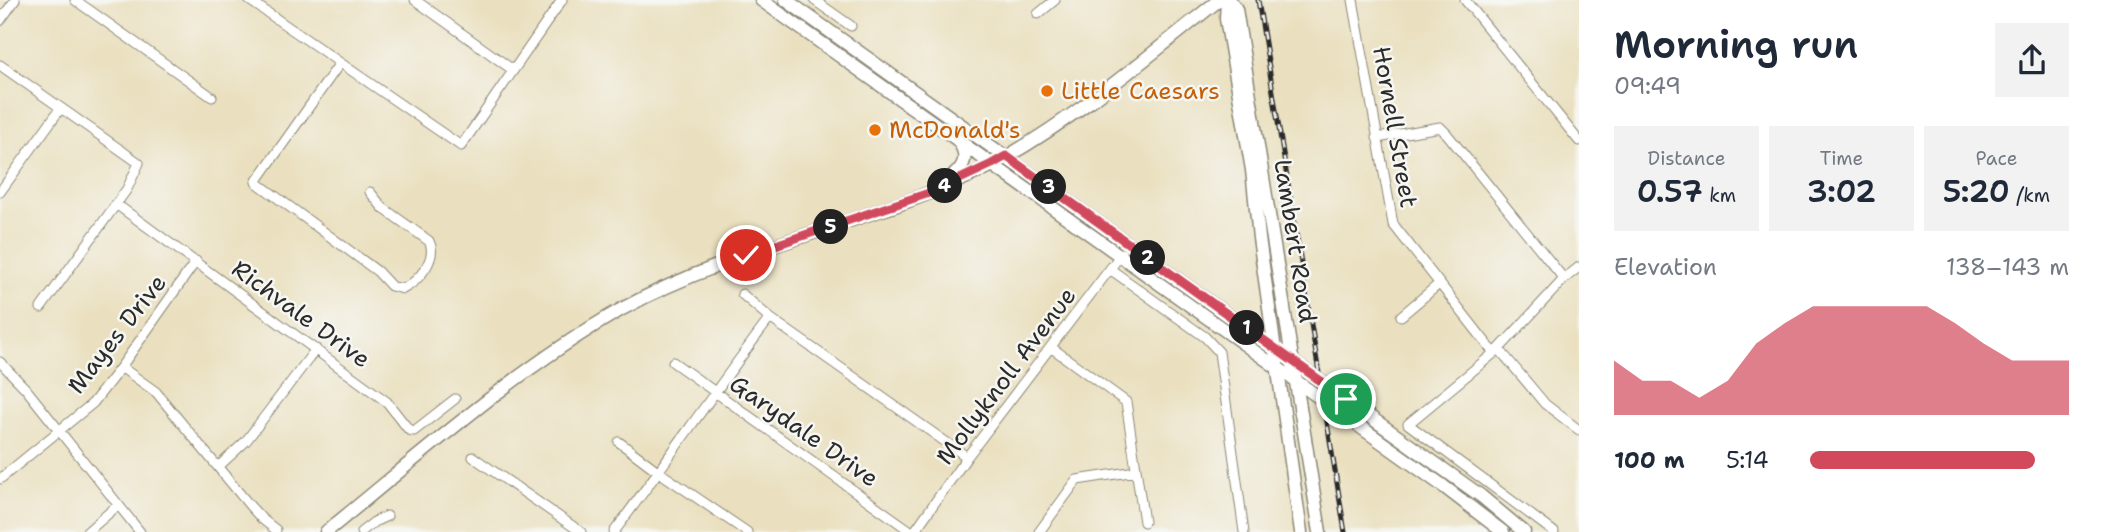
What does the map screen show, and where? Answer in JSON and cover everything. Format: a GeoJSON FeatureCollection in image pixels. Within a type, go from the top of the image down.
{"type":"FeatureCollection","features":[{"type":"Feature","properties":{"kind":"main road"},"geometry":{"type":"LineString","coordinates":[[761,0],[1453,493],[1503,532]]}},
{"type":"Feature","properties":{"kind":"main road"},"geometry":{"type":"LineString","coordinates":[[786,0],[1481,496],[1524,532]]}},
{"type":"Feature","properties":{"kind":"main road"},"geometry":{"type":"LineString","coordinates":[[327,532],[503,388],[557,349],[624,309],[670,286],[746,255],[932,192],[992,164],[1083,107],[1219,0]]}},
{"type":"Feature","properties":{"kind":"main road","name":"Lambert Road"},"geometry":{"type":"LineString","coordinates":[[1228,0],[1226,19],[1252,170],[1301,532]]}},
{"type":"Feature","properties":{"kind":"main road","name":"Lambert Road"},"geometry":{"type":"LineString","coordinates":[[1228,0],[1236,9],[1320,532]]}},
{"type":"Feature","properties":{"kind":"main road"},"geometry":{"type":"LineString","coordinates":[[932,192],[956,174],[963,165],[964,150],[954,137]]}},
{"type":"Feature","properties":{"kind":"main road"},"geometry":{"type":"LineString","coordinates":[[1225,313],[1250,323],[1261,320],[1266,311],[1264,274]]}},
{"type":"Feature","properties":{"kind":"main road"},"geometry":{"type":"LineString","coordinates":[[1307,449],[1307,411],[1309,404],[1320,398]]}},
{"type":"Feature","properties":{"kind":"street"},"geometry":{"type":"LineString","coordinates":[[0,21],[15,0]]}},
{"type":"Feature","properties":{"kind":"street"},"geometry":{"type":"LineString","coordinates":[[75,0],[212,97]]}},
{"type":"Feature","properties":{"kind":"street"},"geometry":{"type":"LineString","coordinates":[[249,0],[461,146],[562,0]]}},
{"type":"Feature","properties":{"kind":"street"},"geometry":{"type":"LineString","coordinates":[[415,0],[513,70]]}},
{"type":"Feature","properties":{"kind":"street"},"geometry":{"type":"LineString","coordinates":[[814,0],[851,26]]}},
{"type":"Feature","properties":{"kind":"street"},"geometry":{"type":"LineString","coordinates":[[1038,13],[1055,0]]}},
{"type":"Feature","properties":{"kind":"street","name":"Hornell Street"},"geometry":{"type":"LineString","coordinates":[[1353,0],[1393,224],[1439,284],[1497,351],[1545,404],[1579,430]]}},
{"type":"Feature","properties":{"kind":"street"},"geometry":{"type":"LineString","coordinates":[[1465,0],[1579,141]]}},
{"type":"Feature","properties":{"kind":"street"},"geometry":{"type":"LineString","coordinates":[[340,63],[256,182],[377,271],[391,286],[403,289],[412,284],[432,257],[433,248],[429,241],[383,208],[370,192]]}},
{"type":"Feature","properties":{"kind":"street"},"geometry":{"type":"LineString","coordinates":[[0,65],[139,163],[127,188],[41,308]]}},
{"type":"Feature","properties":{"kind":"street"},"geometry":{"type":"LineString","coordinates":[[0,192],[60,109]]}},
{"type":"Feature","properties":{"kind":"street"},"geometry":{"type":"LineString","coordinates":[[1377,138],[1440,127],[1564,279]]}},
{"type":"Feature","properties":{"kind":"street","name":"Richvale Drive"},"geometry":{"type":"LineString","coordinates":[[116,204],[387,402],[409,430],[414,431],[421,427],[455,399]]}},
{"type":"Feature","properties":{"kind":"street","name":"Mollyknoll Avenue"},"geometry":{"type":"LineString","coordinates":[[913,532],[1129,244]]}},
{"type":"Feature","properties":{"kind":"street","name":"Mayes Drive"},"geometry":{"type":"LineString","coordinates":[[0,479],[93,402],[196,261]]}},
{"type":"Feature","properties":{"kind":"street"},"geometry":{"type":"LineString","coordinates":[[1554,532],[1408,424],[1497,351],[1564,279],[1579,267]]}},
{"type":"Feature","properties":{"kind":"street"},"geometry":{"type":"LineString","coordinates":[[1110,269],[1205,337],[1219,352],[1244,532]]}},
{"type":"Feature","properties":{"kind":"street"},"geometry":{"type":"LineString","coordinates":[[1401,316],[1439,284]]}},
{"type":"Feature","properties":{"kind":"street"},"geometry":{"type":"LineString","coordinates":[[742,294],[770,318],[967,457]]}},
{"type":"Feature","properties":{"kind":"street"},"geometry":{"type":"LineString","coordinates":[[614,532],[714,391],[770,318]]}},
{"type":"Feature","properties":{"kind":"street"},"geometry":{"type":"LineString","coordinates":[[1052,348],[1126,402],[1144,522]]}},
{"type":"Feature","properties":{"kind":"street"},"geometry":{"type":"LineString","coordinates":[[218,467],[246,441],[316,349]]}},
{"type":"Feature","properties":{"kind":"street"},"geometry":{"type":"LineString","coordinates":[[0,362],[26,389],[140,532]]}},
{"type":"Feature","properties":{"kind":"street","name":"Garydale Drive"},"geometry":{"type":"LineString","coordinates":[[673,362],[913,532]]}},
{"type":"Feature","properties":{"kind":"street"},"geometry":{"type":"LineString","coordinates":[[121,367],[156,392],[262,519],[276,530]]}},
{"type":"Feature","properties":{"kind":"street"},"geometry":{"type":"LineString","coordinates":[[619,442],[747,532]]}},
{"type":"Feature","properties":{"kind":"street"},"geometry":{"type":"LineString","coordinates":[[473,457],[581,532]]}},
{"type":"Feature","properties":{"kind":"street"},"geometry":{"type":"LineString","coordinates":[[1039,532],[1077,480],[1136,471]]}},
{"type":"Feature","properties":{"kind":"street"},"geometry":{"type":"LineString","coordinates":[[87,532],[118,505]]}},
{"type":"Feature","properties":{"kind":"street"},"geometry":{"type":"LineString","coordinates":[[361,532],[387,516]]}},
{"type":"Feature","properties":{"kind":"railway"},"geometry":{"type":"LineString","coordinates":[[1258,0],[1345,532]]}},
{"type":"Feature","properties":{"kind":"place","name":"Little Caesars"},"geometry":{"type":"Point","coordinates":[1047,91]}},
{"type":"Feature","properties":{"kind":"place","name":"McDonald's"},"geometry":{"type":"Point","coordinates":[875,130]}},
{"type":"Feature","properties":{"kind":"route"},"geometry":{"type":"LineString","coordinates":[[746,255],[932,192],[1006,156],[1346,399]]}}]}
